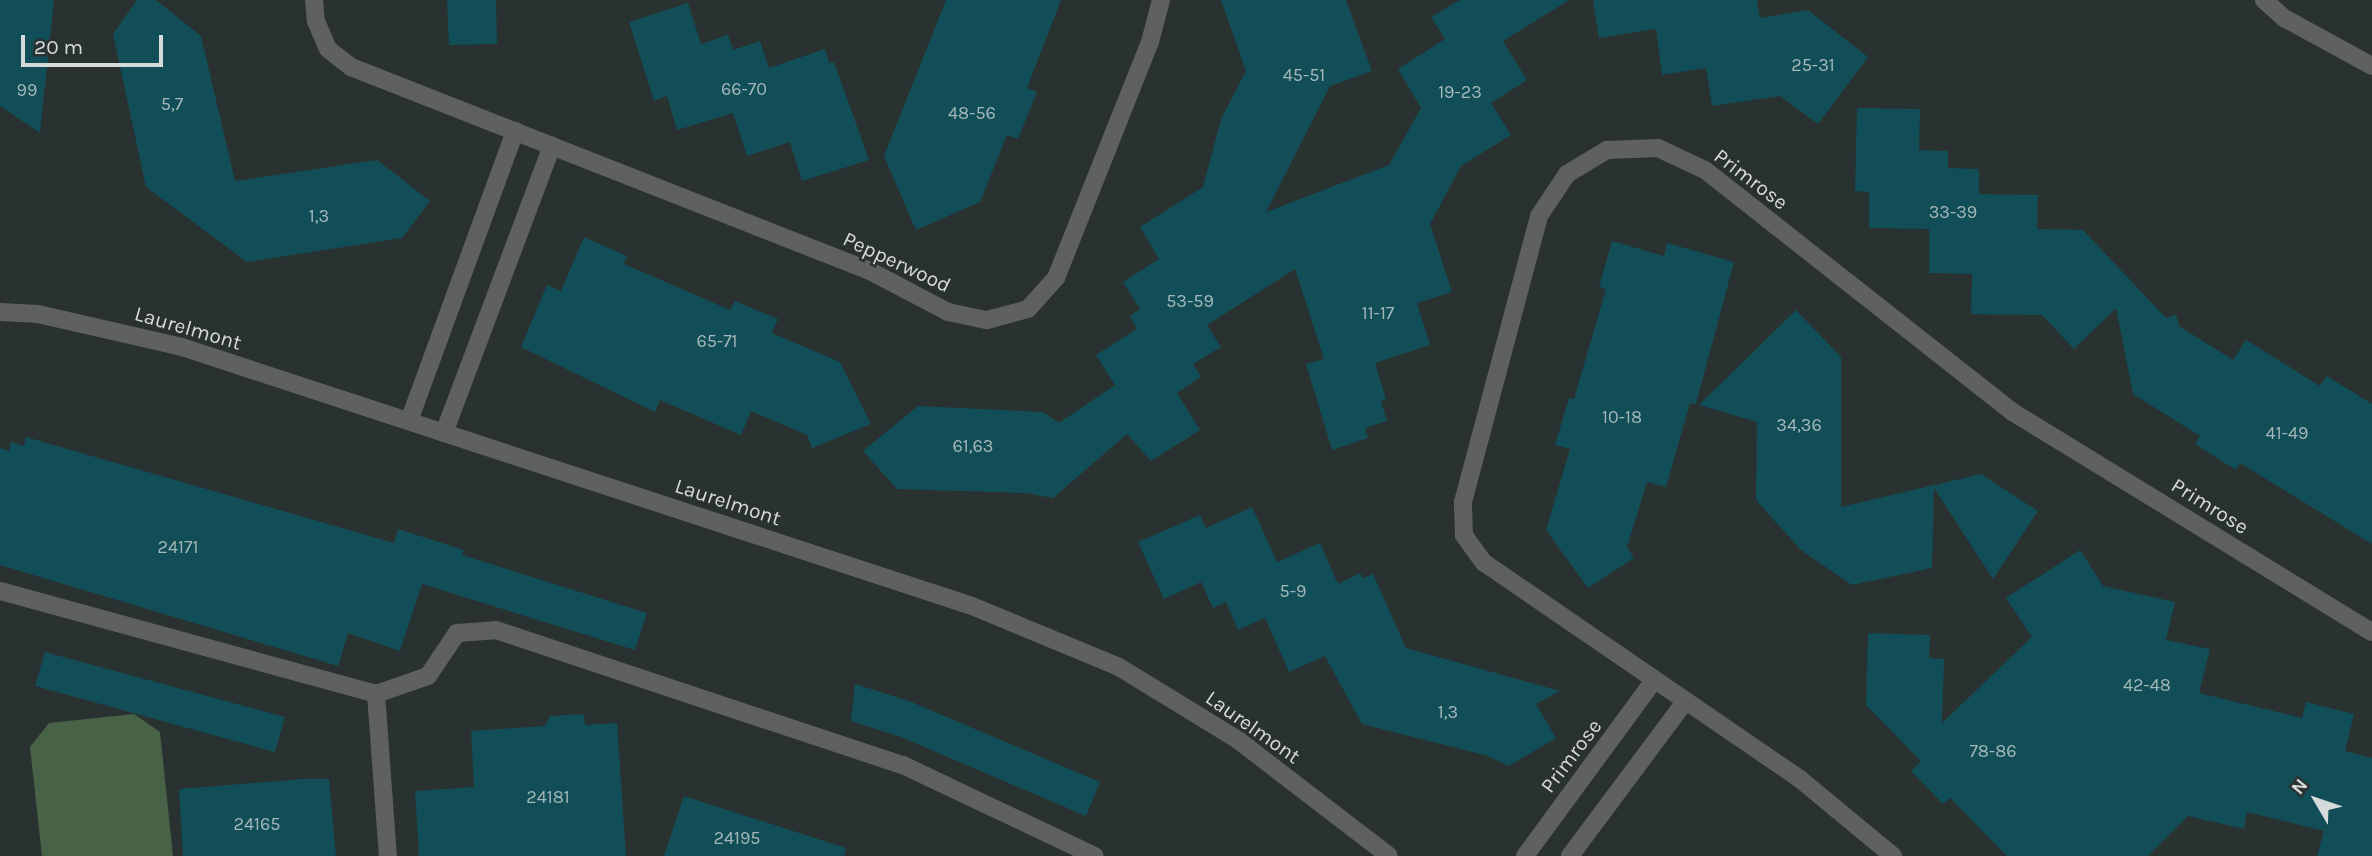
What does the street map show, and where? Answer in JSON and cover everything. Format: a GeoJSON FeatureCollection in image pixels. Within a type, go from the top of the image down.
{"type":"FeatureCollection","features":[{"type":"Feature","properties":{"kind":"street","name":"Pepperwood"},"geometry":{"type":"LineString","coordinates":[[314,0],[316,21],[328,49],[351,67],[870,271],[948,312],[988,320],[1028,309],[1056,278],[1150,42],[1161,0]]}},
{"type":"Feature","properties":{"kind":"street"},"geometry":{"type":"LineString","coordinates":[[2264,0],[2284,18],[2372,66]]}},
{"type":"Feature","properties":{"kind":"street"},"geometry":{"type":"LineString","coordinates":[[409,421],[515,131]]}},
{"type":"Feature","properties":{"kind":"street"},"geometry":{"type":"LineString","coordinates":[[444,433],[552,146]]}},
{"type":"Feature","properties":{"kind":"street","name":"Primrose"},"geometry":{"type":"LineString","coordinates":[[1893,856],[1800,779],[1653,682],[1485,563],[1464,535],[1463,502],[1539,216],[1567,174],[1608,150],[1658,148],[1705,170],[2011,411],[2372,632]]}},
{"type":"Feature","properties":{"kind":"street","name":"Laurelmont"},"geometry":{"type":"LineString","coordinates":[[0,312],[38,314],[182,347],[972,606],[1119,667],[1238,740],[1389,856]]}},
{"type":"Feature","properties":{"kind":"street"},"geometry":{"type":"LineString","coordinates":[[0,591],[376,694],[428,676],[457,633],[496,630],[902,765],[1095,856]]}},
{"type":"Feature","properties":{"kind":"street","name":"Primrose"},"geometry":{"type":"LineString","coordinates":[[1525,856],[1653,682]]}},
{"type":"Feature","properties":{"kind":"street"},"geometry":{"type":"LineString","coordinates":[[376,694],[388,856]]}},
{"type":"Feature","properties":{"kind":"street"},"geometry":{"type":"LineString","coordinates":[[1570,856],[1684,703]]}},
{"type":"Feature","properties":{"kind":"green space"},"geometry":{"type":"Polygon","coordinates":[[[134,714],[160,732],[173,856],[42,856],[30,747],[49,723],[134,714]]]}},
{"type":"Feature","properties":{"kind":"building"},"geometry":{"type":"Polygon","coordinates":[[[0,0],[54,0],[40,133],[0,106],[0,0]]]}},
{"type":"Feature","properties":{"kind":"building"},"geometry":{"type":"Polygon","coordinates":[[[137,0],[156,0],[201,36],[235,181],[377,160],[430,201],[402,238],[247,262],[146,187],[113,34],[137,0]]]}},
{"type":"Feature","properties":{"kind":"building"},"geometry":{"type":"Polygon","coordinates":[[[447,0],[496,0],[497,44],[449,45],[447,0]]]}},
{"type":"Feature","properties":{"kind":"building"},"geometry":{"type":"Polygon","coordinates":[[[946,0],[1061,0],[1027,88],[1037,92],[1018,139],[1007,135],[980,202],[916,230],[884,156],[946,0]]]}},
{"type":"Feature","properties":{"kind":"building"},"geometry":{"type":"Polygon","coordinates":[[[1221,0],[1346,0],[1372,71],[1330,86],[1266,212],[1389,165],[1421,108],[1398,69],[1445,39],[1431,17],[1460,0],[1569,0],[1503,41],[1527,80],[1491,103],[1511,135],[1461,166],[1430,224],[1452,292],[1417,303],[1430,345],[1375,363],[1386,399],[1381,401],[1387,421],[1365,428],[1368,438],[1332,450],[1306,364],[1324,359],[1295,269],[1207,325],[1221,347],[1193,364],[1201,377],[1177,393],[1200,430],[1151,461],[1127,434],[1053,498],[1025,493],[897,489],[863,451],[918,406],[1043,412],[1059,423],[1115,385],[1096,355],[1137,329],[1130,316],[1140,309],[1123,282],[1159,259],[1140,227],[1203,187],[1221,119],[1246,71],[1221,0]]]}},
{"type":"Feature","properties":{"kind":"building"},"geometry":{"type":"Polygon","coordinates":[[[1593,0],[1757,0],[1760,18],[1808,10],[1868,57],[1818,124],[1780,96],[1712,106],[1706,68],[1662,75],[1656,29],[1599,38],[1593,0]]]}},
{"type":"Feature","properties":{"kind":"building"},"geometry":{"type":"Polygon","coordinates":[[[688,3],[701,44],[728,35],[733,50],[760,41],[769,68],[825,49],[829,63],[834,62],[869,160],[802,181],[790,142],[747,156],[733,113],[677,130],[667,96],[654,101],[629,22],[688,3]]]}},
{"type":"Feature","properties":{"kind":"building"},"geometry":{"type":"Polygon","coordinates":[[[1857,108],[1920,109],[1919,150],[1948,151],[1948,168],[1979,169],[1979,194],[2038,195],[2037,229],[2083,230],[2166,318],[2176,315],[2179,326],[2233,360],[2246,340],[2320,386],[2327,376],[2372,404],[2372,544],[2240,463],[2236,470],[2195,444],[2200,436],[2133,394],[2116,308],[2074,349],[2042,315],[1971,314],[1972,274],[1929,273],[1929,229],[1869,228],[1869,192],[1855,191],[1857,108]]]}},
{"type":"Feature","properties":{"kind":"building"},"geometry":{"type":"Polygon","coordinates":[[[584,237],[627,256],[624,264],[730,310],[735,301],[778,319],[772,333],[840,362],[871,424],[812,448],[807,435],[751,411],[741,435],[660,400],[655,412],[521,347],[547,285],[561,291],[584,237]]]}},
{"type":"Feature","properties":{"kind":"building"},"geometry":{"type":"Polygon","coordinates":[[[1612,241],[1664,256],[1667,243],[1734,262],[1696,404],[1690,403],[1666,487],[1647,482],[1627,547],[1634,558],[1588,588],[1546,530],[1570,449],[1555,445],[1569,398],[1574,399],[1606,289],[1599,287],[1612,241]]]}},
{"type":"Feature","properties":{"kind":"building"},"geometry":{"type":"Polygon","coordinates":[[[1796,310],[1841,357],[1841,507],[1981,474],[2038,511],[1993,579],[1934,488],[1932,568],[1852,585],[1801,550],[1756,500],[1757,422],[1699,405],[1796,310]]]}},
{"type":"Feature","properties":{"kind":"building"},"geometry":{"type":"Polygon","coordinates":[[[26,437],[394,543],[398,529],[464,550],[462,555],[647,613],[635,650],[422,584],[400,651],[348,633],[338,666],[0,565],[0,448],[9,451],[11,442],[24,446],[26,437]]]}},
{"type":"Feature","properties":{"kind":"building"},"geometry":{"type":"Polygon","coordinates":[[[1252,507],[1277,562],[1320,543],[1338,584],[1360,573],[1363,578],[1373,574],[1406,648],[1560,691],[1536,704],[1556,738],[1509,766],[1488,756],[1362,724],[1325,656],[1289,672],[1265,618],[1238,630],[1226,602],[1213,608],[1201,582],[1164,599],[1138,542],[1200,515],[1206,528],[1252,507]]]}},
{"type":"Feature","properties":{"kind":"building"},"geometry":{"type":"Polygon","coordinates":[[[2080,550],[2103,586],[2175,602],[2166,640],[2210,649],[2199,693],[2302,718],[2306,702],[2354,714],[2345,751],[2372,758],[2372,856],[2317,856],[2324,831],[2247,812],[2244,829],[2188,816],[2148,856],[2007,856],[1950,798],[1943,804],[1911,771],[1921,761],[1866,705],[1868,633],[1930,635],[1929,658],[1944,659],[1942,723],[2032,637],[2006,598],[2080,550]]]}},
{"type":"Feature","properties":{"kind":"building"},"geometry":{"type":"Polygon","coordinates":[[[45,652],[285,717],[275,752],[35,686],[45,652]]]}},
{"type":"Feature","properties":{"kind":"building"},"geometry":{"type":"Polygon","coordinates":[[[855,684],[909,701],[1100,782],[1086,816],[901,737],[851,721],[855,684]]]}},
{"type":"Feature","properties":{"kind":"building"},"geometry":{"type":"Polygon","coordinates":[[[584,714],[585,725],[617,723],[626,856],[419,856],[415,791],[474,787],[471,731],[545,726],[550,716],[584,714]]]}},
{"type":"Feature","properties":{"kind":"building"},"geometry":{"type":"Polygon","coordinates":[[[329,779],[336,856],[183,856],[179,789],[329,779]]]}},
{"type":"Feature","properties":{"kind":"building"},"geometry":{"type":"Polygon","coordinates":[[[684,796],[846,848],[844,856],[664,856],[684,796]]]}}]}
